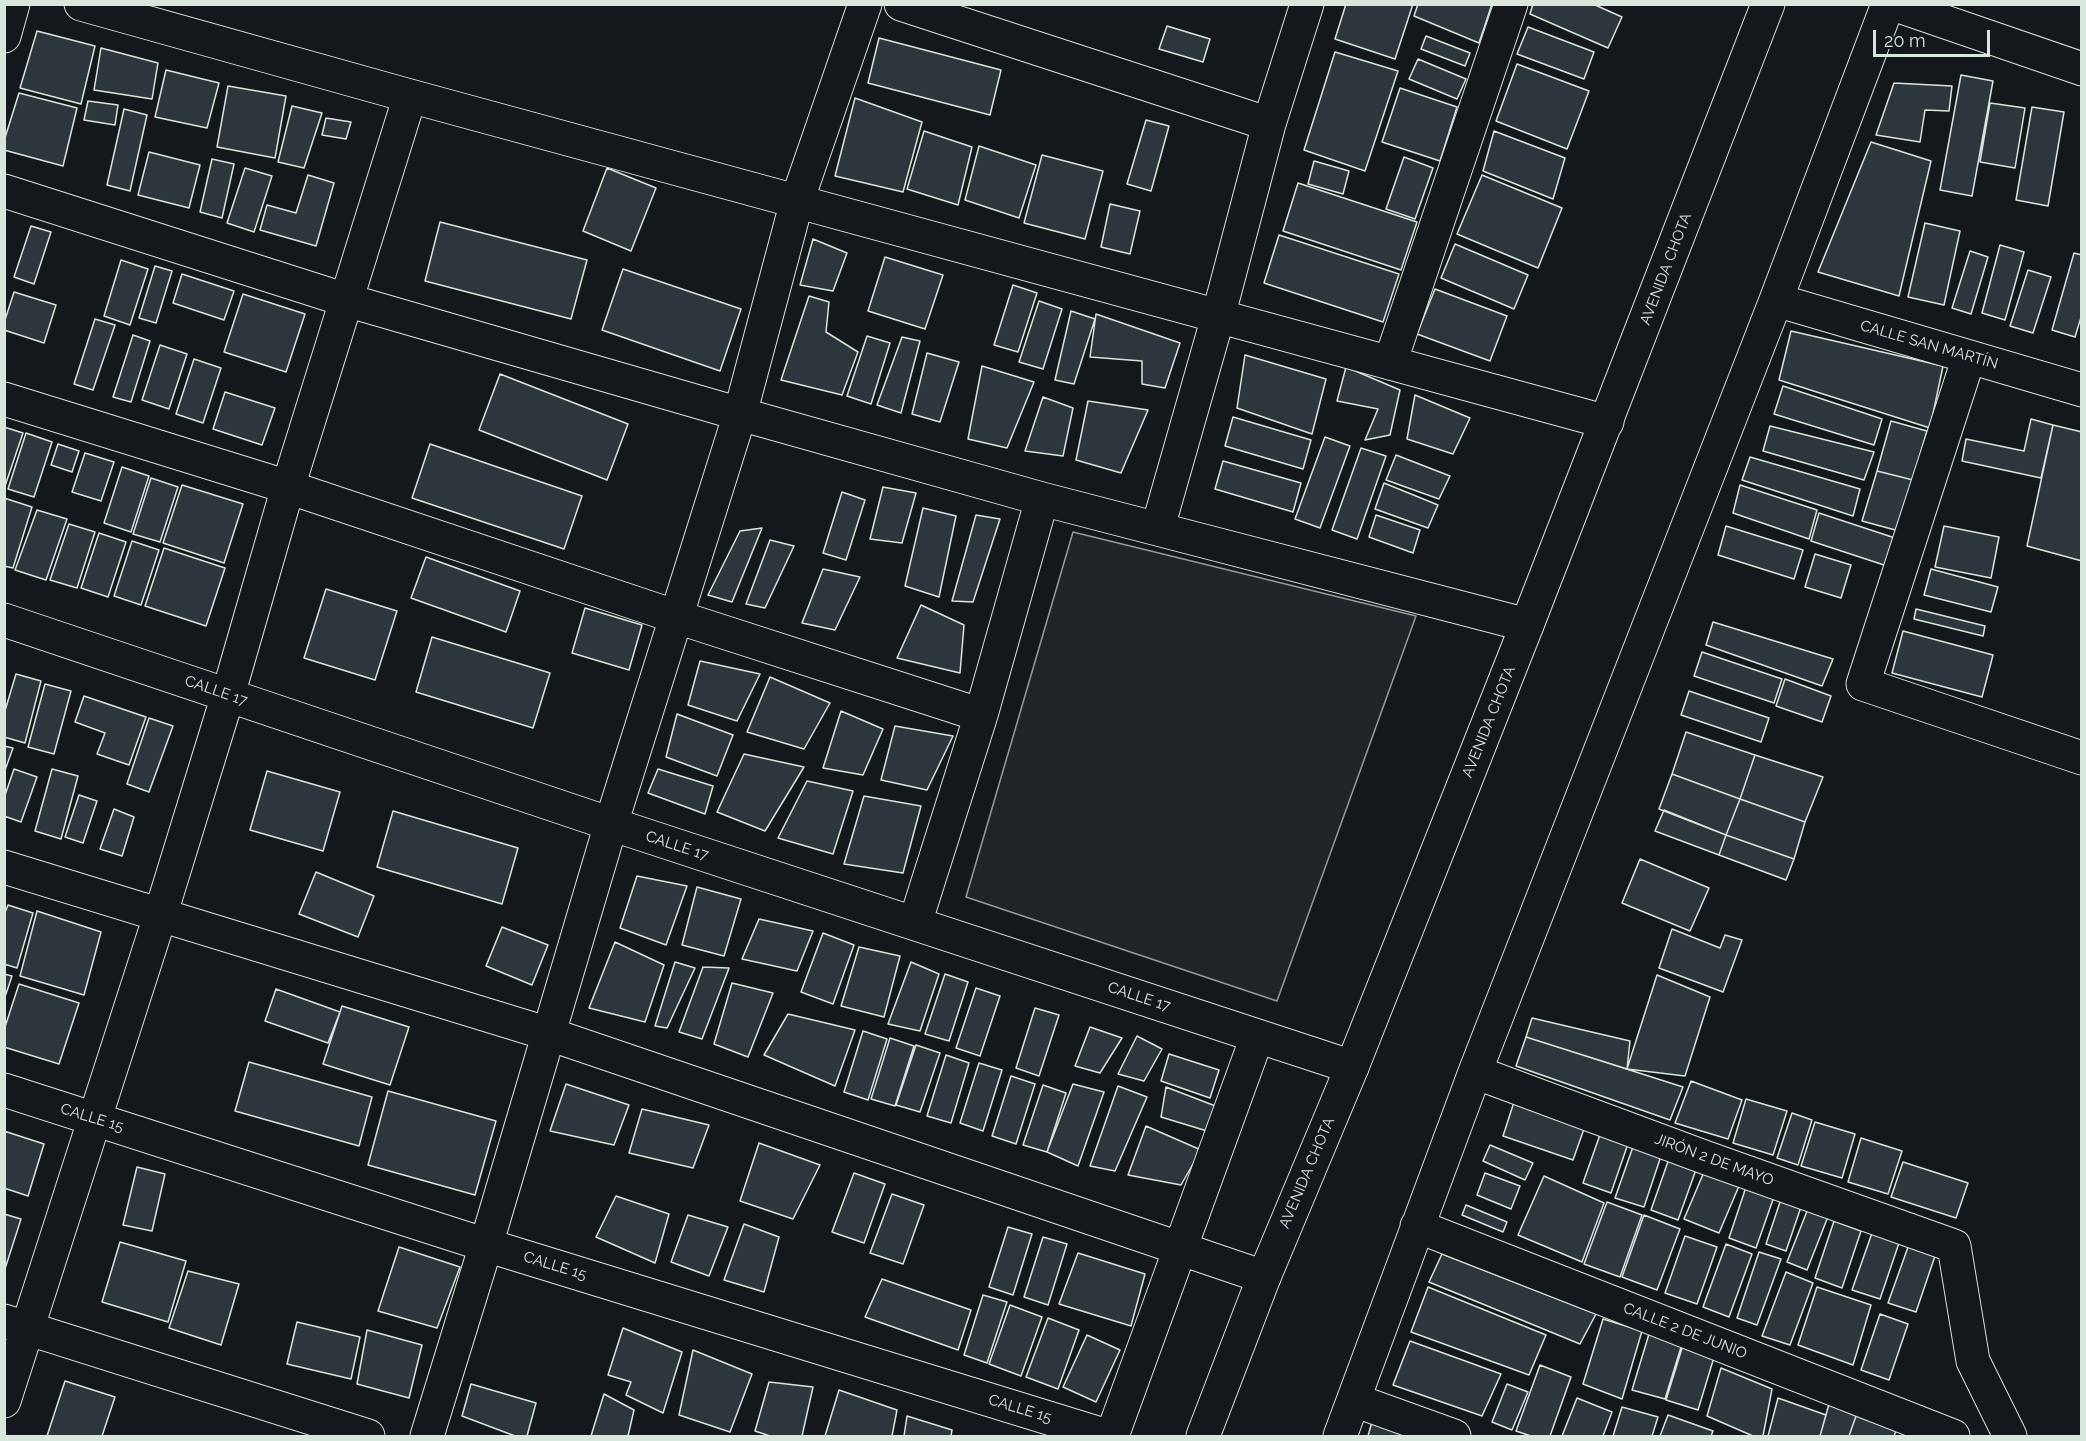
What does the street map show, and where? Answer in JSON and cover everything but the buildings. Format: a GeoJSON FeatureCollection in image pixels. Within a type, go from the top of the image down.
{"type":"FeatureCollection","features":[{"type":"Feature","properties":{"kind":"main road"},"geometry":{"type":"LineString","coordinates":[[4,36],[13,4]]}},
{"type":"Feature","properties":{"kind":"main road"},"geometry":{"type":"LineString","coordinates":[[81,4],[410,96],[1607,422]]}},
{"type":"Feature","properties":{"kind":"main road"},"geometry":{"type":"LineString","coordinates":[[427,1437],[610,824],[740,414],[797,201],[865,4]]}},
{"type":"Feature","properties":{"kind":"main road"},"geometry":{"type":"LineString","coordinates":[[901,4],[1269,124]]}},
{"type":"Feature","properties":{"kind":"main road"},"geometry":{"type":"LineString","coordinates":[[1158,527],[1218,317],[1269,124],[1307,4]]}},
{"type":"Feature","properties":{"kind":"main road"},"geometry":{"type":"LineString","coordinates":[[1390,363],[1511,4]]}},
{"type":"Feature","properties":{"kind":"main road","name":"AVENIDA CHOTA"},"geometry":{"type":"LineString","coordinates":[[1203,1437],[1264,1277],[1352,1067],[1527,625],[1768,4]]}},
{"type":"Feature","properties":{"kind":"main road"},"geometry":{"type":"LineString","coordinates":[[1340,1437],[1475,1072],[1776,300],[1888,4]]}},
{"type":"Feature","properties":{"kind":"main road"},"geometry":{"type":"LineString","coordinates":[[1893,4],[2082,69]]}},
{"type":"Feature","properties":{"kind":"main road"},"geometry":{"type":"LineString","coordinates":[[4,1401],[16,1324],[96,1119],[228,695],[288,487],[410,96]]}},
{"type":"Feature","properties":{"kind":"main road"},"geometry":{"type":"LineString","coordinates":[[4,191],[346,300],[740,414],[1042,499],[1158,527],[1527,625]]}},
{"type":"Feature","properties":{"kind":"main road","name":"CALLE SAN MARTÍN"},"geometry":{"type":"LineString","coordinates":[[1776,300],[2082,390]]}},
{"type":"Feature","properties":{"kind":"main road"},"geometry":{"type":"LineString","coordinates":[[1969,357],[1863,684],[2082,758]]}},
{"type":"Feature","properties":{"kind":"main road"},"geometry":{"type":"LineString","coordinates":[[4,399],[288,487],[677,617],[981,715]]}},
{"type":"Feature","properties":{"kind":"main road"},"geometry":{"type":"LineString","coordinates":[[915,923],[981,715],[1042,499]]}},
{"type":"Feature","properties":{"kind":"main road","name":"CALLE 17"},"geometry":{"type":"LineString","coordinates":[[4,620],[610,824],[1352,1067]]}},
{"type":"Feature","properties":{"kind":"main road"},"geometry":{"type":"LineString","coordinates":[[4,867],[549,1034],[1264,1277]]}},
{"type":"Feature","properties":{"kind":"main road"},"geometry":{"type":"LineString","coordinates":[[1112,1437],[1257,1037]]}},
{"type":"Feature","properties":{"kind":"main road","name":"JIRÓN 2 DE MAYO"},"geometry":{"type":"LineString","coordinates":[[1475,1072],[1954,1246],[1973,1361],[2010,1437]]}},
{"type":"Feature","properties":{"kind":"main road","name":"CALLE 15"},"geometry":{"type":"LineString","coordinates":[[4,1090],[486,1245],[1107,1437]]}},
{"type":"Feature","properties":{"kind":"main road","name":"CALLE 2 DE JUNIO"},"geometry":{"type":"LineString","coordinates":[[1417,1226],[1953,1437]]}},
{"type":"Feature","properties":{"kind":"main road"},"geometry":{"type":"LineString","coordinates":[[16,1324],[368,1437]]}},
{"type":"Feature","properties":{"kind":"main road"},"geometry":{"type":"LineString","coordinates":[[1354,1400],[1454,1437]]}},
{"type":"Feature","properties":{"kind":"shaded area"},"geometry":{"type":"Polygon","coordinates":[[[1073,532],[1416,616],[1277,1001],[966,897],[1073,532]]]}}]}
